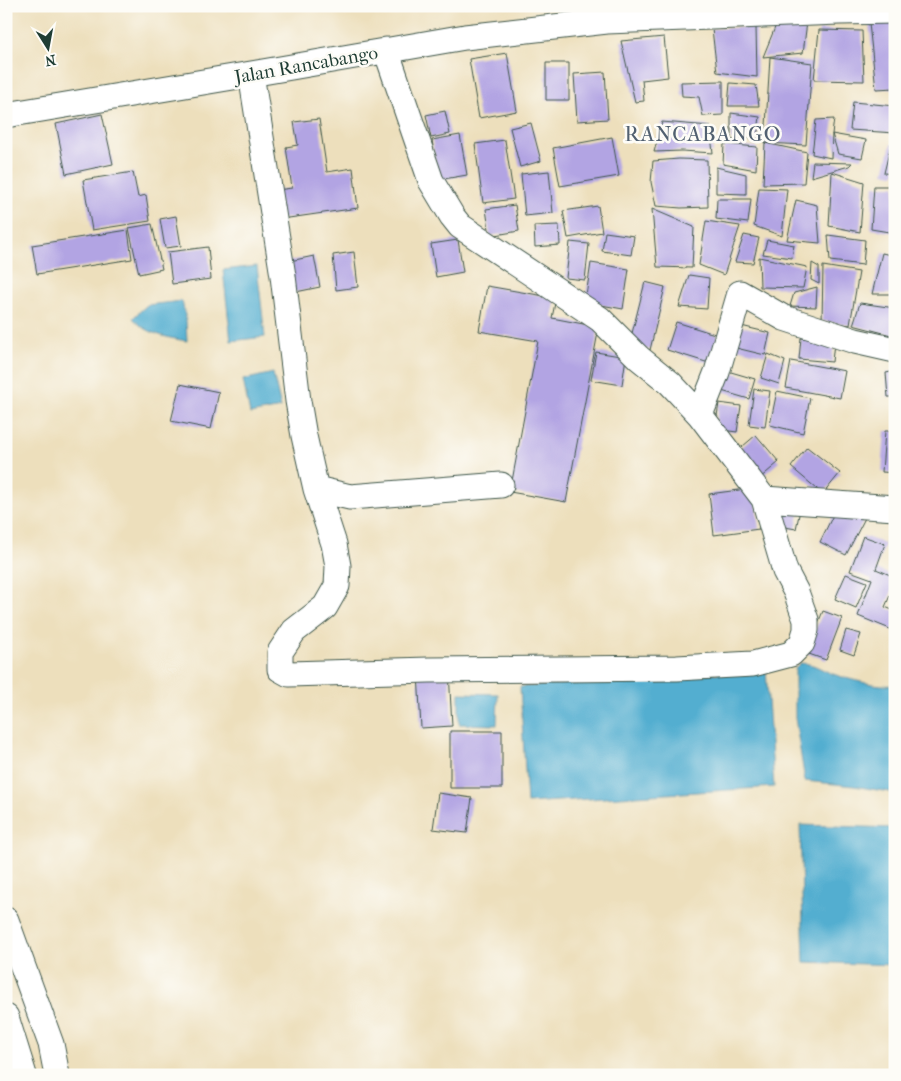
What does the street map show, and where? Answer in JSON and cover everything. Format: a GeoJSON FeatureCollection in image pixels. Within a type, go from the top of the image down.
{"type":"FeatureCollection","features":[{"type":"Feature","properties":{"kind":"street","name":"Jalan Rancabango"},"geometry":{"type":"LineString","coordinates":[[6,115],[605,14],[895,11]]}},
{"type":"Feature","properties":{"kind":"street"},"geometry":{"type":"LineString","coordinates":[[251,74],[283,276],[300,410],[316,488],[334,544],[338,566],[337,586],[325,607],[294,631],[280,652],[280,669],[289,674],[429,670],[677,668],[753,664],[791,654],[802,643],[806,630],[806,620],[786,571],[764,499],[700,415],[670,383],[639,358],[600,319],[460,226],[452,216],[432,181],[386,50]]}},
{"type":"Feature","properties":{"kind":"street"},"geometry":{"type":"LineString","coordinates":[[700,415],[717,372],[740,293],[784,318],[855,341],[895,350]]}},
{"type":"Feature","properties":{"kind":"street"},"geometry":{"type":"LineString","coordinates":[[316,488],[350,497],[501,485]]}},
{"type":"Feature","properties":{"kind":"street"},"geometry":{"type":"LineString","coordinates":[[764,499],[895,508]]}},
{"type":"Feature","properties":{"kind":"street"},"geometry":{"type":"LineString","coordinates":[[6,920],[51,1044],[57,1075]]}},
{"type":"Feature","properties":{"kind":"street"},"geometry":{"type":"LineString","coordinates":[[6,1017],[24,1075]]}},
{"type":"Feature","properties":{"kind":"water"},"geometry":{"type":"Polygon","coordinates":[[[257,266],[265,337],[231,341],[223,270],[257,266]]]}},
{"type":"Feature","properties":{"kind":"water"},"geometry":{"type":"Polygon","coordinates":[[[182,301],[186,320],[187,341],[151,332],[133,318],[147,305],[182,301]]]}},
{"type":"Feature","properties":{"kind":"water"},"geometry":{"type":"Polygon","coordinates":[[[273,373],[281,408],[250,414],[243,380],[273,373]]]}},
{"type":"Feature","properties":{"kind":"water"},"geometry":{"type":"Polygon","coordinates":[[[800,663],[856,681],[895,685],[895,793],[854,786],[805,781],[795,718],[795,668],[800,663]]]}},
{"type":"Feature","properties":{"kind":"water"},"geometry":{"type":"Polygon","coordinates":[[[766,670],[774,787],[527,803],[520,687],[766,670]]]}},
{"type":"Feature","properties":{"kind":"water"},"geometry":{"type":"Polygon","coordinates":[[[459,693],[498,694],[497,725],[459,724],[459,693]]]}},
{"type":"Feature","properties":{"kind":"water"},"geometry":{"type":"Polygon","coordinates":[[[800,825],[895,828],[895,965],[804,962],[800,825]]]}},
{"type":"Feature","properties":{"kind":"building"},"geometry":{"type":"Polygon","coordinates":[[[895,20],[895,88],[876,89],[869,23],[895,20]]]}},
{"type":"Feature","properties":{"kind":"building"},"geometry":{"type":"Polygon","coordinates":[[[807,22],[803,53],[763,57],[776,25],[807,22]]]}},
{"type":"Feature","properties":{"kind":"building"},"geometry":{"type":"Polygon","coordinates":[[[756,27],[757,77],[717,72],[712,29],[756,27]]]}},
{"type":"Feature","properties":{"kind":"building"},"geometry":{"type":"Polygon","coordinates":[[[819,30],[862,31],[864,81],[814,80],[819,30]]]}},
{"type":"Feature","properties":{"kind":"building"},"geometry":{"type":"Polygon","coordinates":[[[664,37],[668,77],[642,80],[644,101],[635,102],[621,41],[664,37]]]}},
{"type":"Feature","properties":{"kind":"building"},"geometry":{"type":"Polygon","coordinates":[[[507,53],[517,111],[479,118],[469,59],[507,53]]]}},
{"type":"Feature","properties":{"kind":"building"},"geometry":{"type":"Polygon","coordinates":[[[770,57],[812,63],[806,145],[765,143],[770,57]]]}},
{"type":"Feature","properties":{"kind":"building"},"geometry":{"type":"Polygon","coordinates":[[[546,63],[569,63],[569,100],[546,100],[546,63]]]}},
{"type":"Feature","properties":{"kind":"building"},"geometry":{"type":"Polygon","coordinates":[[[605,72],[608,119],[577,121],[574,74],[605,72]]]}},
{"type":"Feature","properties":{"kind":"building"},"geometry":{"type":"Polygon","coordinates":[[[723,81],[723,115],[703,116],[699,97],[682,96],[681,82],[723,81]]]}},
{"type":"Feature","properties":{"kind":"building"},"geometry":{"type":"Polygon","coordinates":[[[730,83],[756,85],[759,106],[728,106],[730,83]]]}},
{"type":"Feature","properties":{"kind":"building"},"geometry":{"type":"Polygon","coordinates":[[[853,102],[895,106],[895,133],[850,130],[853,102]]]}},
{"type":"Feature","properties":{"kind":"building"},"geometry":{"type":"Polygon","coordinates":[[[445,111],[450,134],[431,138],[426,115],[445,111]]]}},
{"type":"Feature","properties":{"kind":"building"},"geometry":{"type":"Polygon","coordinates":[[[731,113],[760,117],[757,138],[731,140],[731,113]]]}},
{"type":"Feature","properties":{"kind":"building"},"geometry":{"type":"Polygon","coordinates":[[[102,114],[113,164],[66,174],[56,124],[102,114]]]}},
{"type":"Feature","properties":{"kind":"building"},"geometry":{"type":"Polygon","coordinates":[[[319,119],[327,172],[353,168],[358,208],[282,219],[277,190],[292,188],[286,147],[298,145],[294,122],[319,119]]]}},
{"type":"Feature","properties":{"kind":"building"},"geometry":{"type":"Polygon","coordinates":[[[834,119],[831,158],[812,154],[816,120],[834,119]]]}},
{"type":"Feature","properties":{"kind":"building"},"geometry":{"type":"Polygon","coordinates":[[[662,122],[710,126],[713,153],[654,152],[662,122]]]}},
{"type":"Feature","properties":{"kind":"building"},"geometry":{"type":"Polygon","coordinates":[[[531,123],[541,161],[520,167],[510,128],[531,123]]]}},
{"type":"Feature","properties":{"kind":"building"},"geometry":{"type":"Polygon","coordinates":[[[832,134],[866,140],[862,158],[838,154],[832,134]]]}},
{"type":"Feature","properties":{"kind":"building"},"geometry":{"type":"Polygon","coordinates":[[[460,135],[467,175],[438,180],[432,140],[460,135]]]}},
{"type":"Feature","properties":{"kind":"building"},"geometry":{"type":"Polygon","coordinates":[[[612,137],[619,176],[560,186],[553,148],[612,137]]]}},
{"type":"Feature","properties":{"kind":"building"},"geometry":{"type":"Polygon","coordinates":[[[505,140],[514,199],[483,203],[475,144],[505,140]]]}},
{"type":"Feature","properties":{"kind":"building"},"geometry":{"type":"Polygon","coordinates":[[[765,143],[807,152],[804,183],[763,184],[765,143]]]}},
{"type":"Feature","properties":{"kind":"building"},"geometry":{"type":"Polygon","coordinates":[[[724,144],[757,147],[756,170],[723,164],[724,144]]]}},
{"type":"Feature","properties":{"kind":"building"},"geometry":{"type":"Polygon","coordinates":[[[891,144],[895,145],[895,174],[884,173],[891,144]]]}},
{"type":"Feature","properties":{"kind":"building"},"geometry":{"type":"Polygon","coordinates":[[[679,159],[707,160],[708,207],[681,208],[656,206],[651,182],[653,161],[679,159]]]}},
{"type":"Feature","properties":{"kind":"building"},"geometry":{"type":"Polygon","coordinates":[[[813,162],[852,163],[849,166],[811,177],[813,162]]]}},
{"type":"Feature","properties":{"kind":"building"},"geometry":{"type":"Polygon","coordinates":[[[716,167],[746,174],[746,194],[716,193],[716,167]]]}},
{"type":"Feature","properties":{"kind":"building"},"geometry":{"type":"Polygon","coordinates":[[[549,171],[553,213],[525,216],[521,174],[549,171]]]}},
{"type":"Feature","properties":{"kind":"building"},"geometry":{"type":"Polygon","coordinates":[[[133,172],[138,197],[146,195],[150,221],[92,230],[83,180],[133,172]]]}},
{"type":"Feature","properties":{"kind":"building"},"geometry":{"type":"Polygon","coordinates":[[[832,172],[864,182],[860,232],[829,226],[832,172]]]}},
{"type":"Feature","properties":{"kind":"building"},"geometry":{"type":"Polygon","coordinates":[[[874,186],[895,186],[895,233],[871,229],[874,186]]]}},
{"type":"Feature","properties":{"kind":"building"},"geometry":{"type":"Polygon","coordinates":[[[759,188],[787,189],[782,236],[754,226],[759,188]]]}},
{"type":"Feature","properties":{"kind":"building"},"geometry":{"type":"Polygon","coordinates":[[[717,199],[751,199],[748,223],[716,219],[717,199]]]}},
{"type":"Feature","properties":{"kind":"building"},"geometry":{"type":"Polygon","coordinates":[[[796,200],[817,205],[820,243],[787,240],[796,200]]]}},
{"type":"Feature","properties":{"kind":"building"},"geometry":{"type":"Polygon","coordinates":[[[515,205],[519,231],[490,236],[486,209],[515,205]]]}},
{"type":"Feature","properties":{"kind":"building"},"geometry":{"type":"Polygon","coordinates":[[[598,206],[602,232],[568,238],[563,211],[598,206]]]}},
{"type":"Feature","properties":{"kind":"building"},"geometry":{"type":"Polygon","coordinates":[[[652,209],[694,227],[692,268],[657,267],[652,209]]]}},
{"type":"Feature","properties":{"kind":"building"},"geometry":{"type":"Polygon","coordinates":[[[176,216],[181,246],[165,248],[160,219],[176,216]]]}},
{"type":"Feature","properties":{"kind":"building"},"geometry":{"type":"Polygon","coordinates":[[[706,221],[740,226],[724,275],[699,265],[706,221]]]}},
{"type":"Feature","properties":{"kind":"building"},"geometry":{"type":"Polygon","coordinates":[[[152,224],[162,269],[139,274],[129,228],[152,224]]]}},
{"type":"Feature","properties":{"kind":"building"},"geometry":{"type":"Polygon","coordinates":[[[559,225],[560,245],[535,247],[534,226],[559,225]]]}},
{"type":"Feature","properties":{"kind":"building"},"geometry":{"type":"Polygon","coordinates":[[[128,230],[132,259],[37,274],[32,245],[128,230]]]}},
{"type":"Feature","properties":{"kind":"building"},"geometry":{"type":"Polygon","coordinates":[[[605,232],[634,236],[631,255],[602,251],[605,232]]]}},
{"type":"Feature","properties":{"kind":"building"},"geometry":{"type":"Polygon","coordinates":[[[744,235],[759,238],[753,263],[735,262],[744,235]]]}},
{"type":"Feature","properties":{"kind":"building"},"geometry":{"type":"Polygon","coordinates":[[[828,235],[865,240],[863,265],[830,261],[828,235]]]}},
{"type":"Feature","properties":{"kind":"building"},"geometry":{"type":"Polygon","coordinates":[[[458,240],[463,272],[436,277],[431,244],[458,240]]]}},
{"type":"Feature","properties":{"kind":"building"},"geometry":{"type":"Polygon","coordinates":[[[767,240],[794,245],[792,258],[763,254],[767,240]]]}},
{"type":"Feature","properties":{"kind":"building"},"geometry":{"type":"Polygon","coordinates":[[[570,242],[589,244],[585,280],[566,278],[570,242]]]}},
{"type":"Feature","properties":{"kind":"building"},"geometry":{"type":"Polygon","coordinates":[[[208,247],[211,279],[172,284],[168,252],[208,247]]]}},
{"type":"Feature","properties":{"kind":"building"},"geometry":{"type":"Polygon","coordinates":[[[354,252],[358,287],[336,290],[333,255],[354,252]]]}},
{"type":"Feature","properties":{"kind":"building"},"geometry":{"type":"Polygon","coordinates":[[[882,253],[895,256],[895,294],[872,294],[882,253]]]}},
{"type":"Feature","properties":{"kind":"building"},"geometry":{"type":"Polygon","coordinates":[[[314,256],[320,287],[291,293],[285,262],[314,256]]]}},
{"type":"Feature","properties":{"kind":"building"},"geometry":{"type":"Polygon","coordinates":[[[759,257],[807,267],[803,288],[760,287],[759,257]]]}},
{"type":"Feature","properties":{"kind":"building"},"geometry":{"type":"Polygon","coordinates":[[[591,263],[629,269],[623,309],[585,302],[591,263]]]}},
{"type":"Feature","properties":{"kind":"building"},"geometry":{"type":"Polygon","coordinates":[[[812,263],[819,267],[819,284],[811,280],[812,263]]]}},
{"type":"Feature","properties":{"kind":"building"},"geometry":{"type":"Polygon","coordinates":[[[823,266],[859,272],[850,325],[822,321],[823,266]]]}},
{"type":"Feature","properties":{"kind":"building"},"geometry":{"type":"Polygon","coordinates":[[[689,275],[709,278],[707,309],[679,307],[689,275]]]}},
{"type":"Feature","properties":{"kind":"building"},"geometry":{"type":"Polygon","coordinates":[[[645,282],[665,287],[650,350],[629,345],[645,282]]]}},
{"type":"Feature","properties":{"kind":"building"},"geometry":{"type":"Polygon","coordinates":[[[487,286],[556,298],[552,318],[599,327],[566,502],[510,492],[538,341],[479,331],[487,286]]]}},
{"type":"Feature","properties":{"kind":"building"},"geometry":{"type":"Polygon","coordinates":[[[817,287],[816,307],[790,306],[794,293],[817,287]]]}},
{"type":"Feature","properties":{"kind":"building"},"geometry":{"type":"Polygon","coordinates":[[[860,303],[895,308],[895,336],[853,325],[860,303]]]}},
{"type":"Feature","properties":{"kind":"building"},"geometry":{"type":"Polygon","coordinates":[[[676,322],[718,335],[709,363],[667,350],[676,322]]]}},
{"type":"Feature","properties":{"kind":"building"},"geometry":{"type":"Polygon","coordinates":[[[737,325],[770,333],[765,355],[732,347],[737,325]]]}},
{"type":"Feature","properties":{"kind":"building"},"geometry":{"type":"Polygon","coordinates":[[[801,338],[834,342],[832,362],[799,359],[801,338]]]}},
{"type":"Feature","properties":{"kind":"building"},"geometry":{"type":"Polygon","coordinates":[[[596,352],[626,357],[622,385],[591,380],[596,352]]]}},
{"type":"Feature","properties":{"kind":"building"},"geometry":{"type":"Polygon","coordinates":[[[768,354],[785,361],[779,384],[761,378],[768,354]]]}},
{"type":"Feature","properties":{"kind":"building"},"geometry":{"type":"Polygon","coordinates":[[[791,361],[845,371],[840,398],[786,388],[791,361]]]}},
{"type":"Feature","properties":{"kind":"building"},"geometry":{"type":"Polygon","coordinates":[[[724,370],[755,379],[749,399],[718,390],[724,370]]]}},
{"type":"Feature","properties":{"kind":"building"},"geometry":{"type":"Polygon","coordinates":[[[895,371],[895,397],[888,397],[886,373],[895,371]]]}},
{"type":"Feature","properties":{"kind":"building"},"geometry":{"type":"Polygon","coordinates":[[[180,384],[219,392],[211,429],[171,421],[180,384]]]}},
{"type":"Feature","properties":{"kind":"building"},"geometry":{"type":"Polygon","coordinates":[[[754,389],[770,391],[765,427],[749,425],[754,389]]]}},
{"type":"Feature","properties":{"kind":"building"},"geometry":{"type":"Polygon","coordinates":[[[777,391],[810,398],[803,433],[770,425],[777,391]]]}},
{"type":"Feature","properties":{"kind":"building"},"geometry":{"type":"Polygon","coordinates":[[[719,403],[741,406],[737,432],[715,429],[719,403]]]}},
{"type":"Feature","properties":{"kind":"building"},"geometry":{"type":"Polygon","coordinates":[[[885,431],[895,431],[895,473],[882,472],[885,431]]]}},
{"type":"Feature","properties":{"kind":"building"},"geometry":{"type":"Polygon","coordinates":[[[756,435],[779,462],[759,479],[736,452],[756,435]]]}},
{"type":"Feature","properties":{"kind":"building"},"geometry":{"type":"Polygon","coordinates":[[[807,447],[840,473],[823,494],[791,467],[807,447]]]}},
{"type":"Feature","properties":{"kind":"building"},"geometry":{"type":"Polygon","coordinates":[[[754,488],[759,529],[714,535],[709,494],[754,488]]]}},
{"type":"Feature","properties":{"kind":"building"},"geometry":{"type":"Polygon","coordinates":[[[779,505],[800,510],[796,529],[774,525],[779,505]]]}},
{"type":"Feature","properties":{"kind":"building"},"geometry":{"type":"Polygon","coordinates":[[[835,511],[866,516],[846,555],[820,542],[835,511]]]}},
{"type":"Feature","properties":{"kind":"building"},"geometry":{"type":"Polygon","coordinates":[[[863,536],[885,544],[876,569],[895,577],[895,584],[885,607],[895,611],[895,631],[858,616],[872,579],[850,571],[863,536]]]}},
{"type":"Feature","properties":{"kind":"building"},"geometry":{"type":"Polygon","coordinates":[[[846,574],[867,582],[856,608],[835,599],[846,574]]]}},
{"type":"Feature","properties":{"kind":"building"},"geometry":{"type":"Polygon","coordinates":[[[823,611],[842,618],[826,660],[806,653],[823,611]]]}},
{"type":"Feature","properties":{"kind":"building"},"geometry":{"type":"Polygon","coordinates":[[[846,630],[861,634],[854,655],[840,650],[846,630]]]}},
{"type":"Feature","properties":{"kind":"building"},"geometry":{"type":"Polygon","coordinates":[[[449,671],[452,726],[421,728],[418,673],[449,671]]]}},
{"type":"Feature","properties":{"kind":"building"},"geometry":{"type":"Polygon","coordinates":[[[450,731],[502,731],[502,788],[450,788],[450,731]]]}},
{"type":"Feature","properties":{"kind":"building"},"geometry":{"type":"Polygon","coordinates":[[[438,793],[472,798],[467,833],[433,829],[438,793]]]}},
{"type":"Feature","properties":{"kind":"district","name":"RANCABANGO"},"geometry":{"type":"Point","coordinates":[703,134]}}]}
